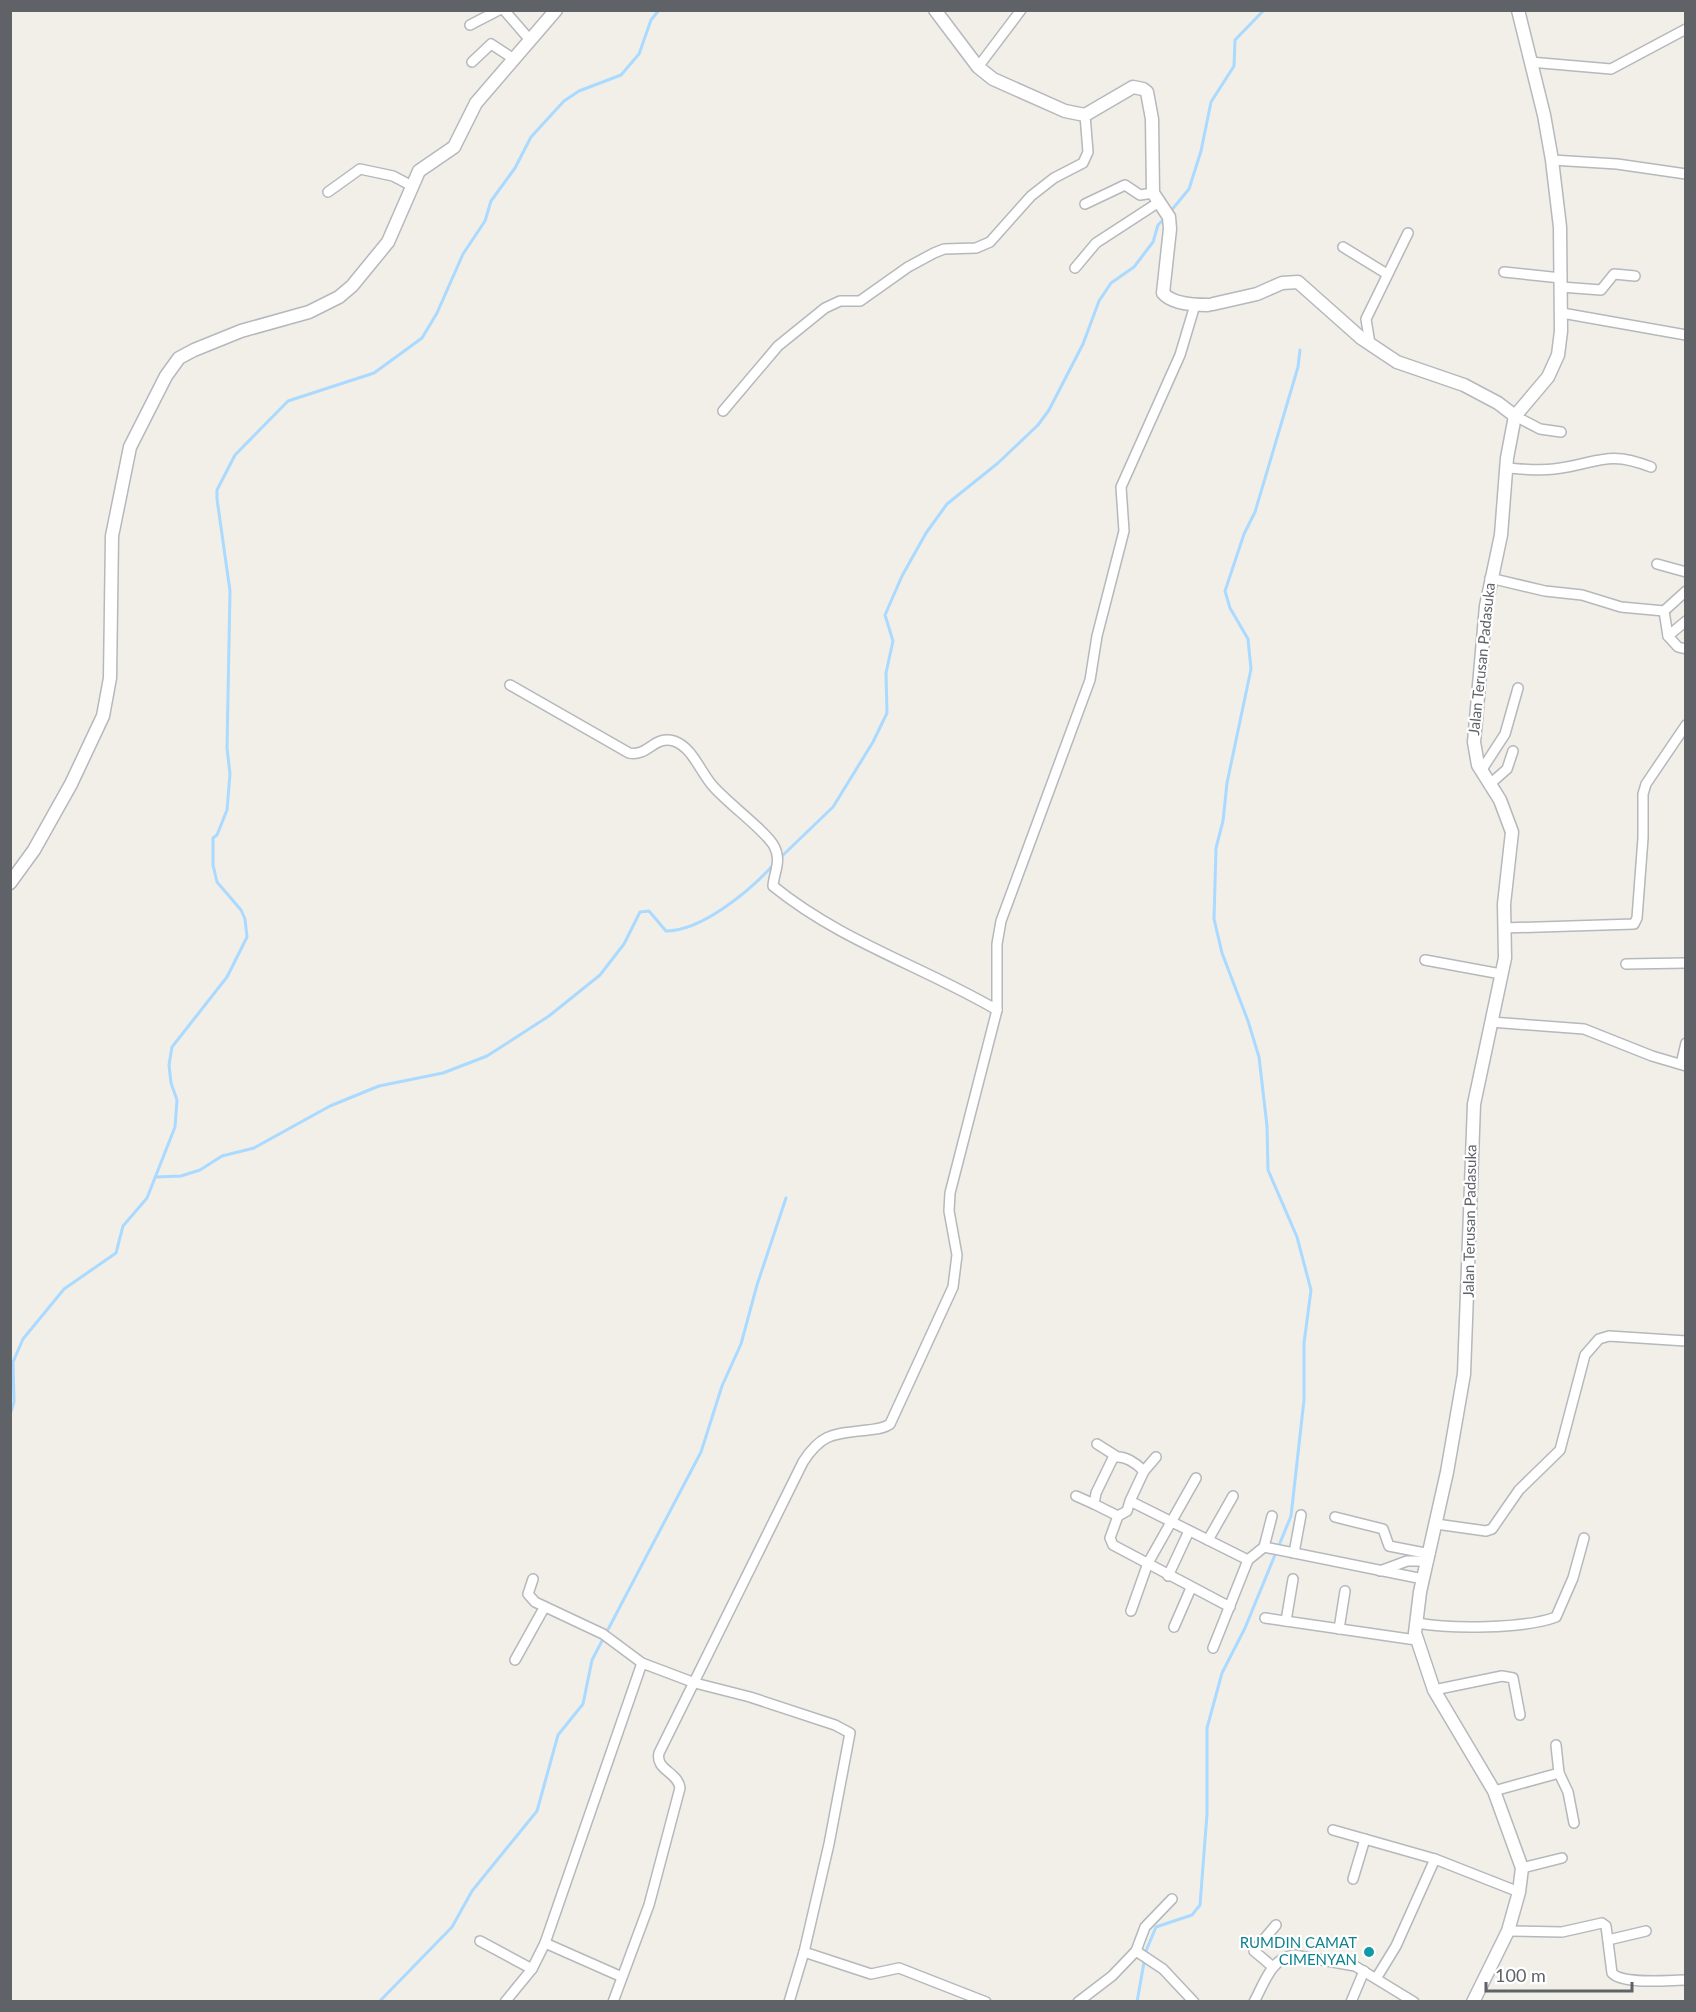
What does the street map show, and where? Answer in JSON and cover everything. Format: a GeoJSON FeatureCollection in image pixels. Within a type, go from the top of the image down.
{"type":"FeatureCollection","features":[{"type":"Feature","properties":{"kind":"street"},"geometry":{"type":"LineString","coordinates":[[470,25],[499,10]]}},
{"type":"Feature","properties":{"kind":"street"},"geometry":{"type":"LineString","coordinates":[[504,10],[530,40]]}},
{"type":"Feature","properties":{"kind":"street"},"geometry":{"type":"LineString","coordinates":[[10,883],[34,850],[71,784],[103,716],[110,678],[112,536],[130,447],[158,390],[179,358],[194,350],[242,331],[296,317],[339,297],[388,242],[412,186],[425,166],[454,147],[476,103],[556,10]]}},
{"type":"Feature","properties":{"kind":"street"},"geometry":{"type":"LineString","coordinates":[[935,10],[978,67],[1009,88],[1065,111],[1085,115],[1133,87],[1137,86],[1147,92],[1152,119],[1156,197],[1169,218],[1170,229],[1163,293],[1166,297],[1206,304],[1257,294],[1282,283],[1298,282],[1371,346],[1397,362],[1476,391],[1540,429],[1561,432]]}},
{"type":"Feature","properties":{"kind":"street"},"geometry":{"type":"LineString","coordinates":[[978,67],[1021,10]]}},
{"type":"Feature","properties":{"kind":"street"},"geometry":{"type":"LineString","coordinates":[[1515,416],[1548,377],[1557,360],[1562,313],[1560,227],[1552,160],[1544,115],[1518,10]]}},
{"type":"Feature","properties":{"kind":"street"},"geometry":{"type":"LineString","coordinates":[[1530,62],[1611,69],[1686,29]]}},
{"type":"Feature","properties":{"kind":"street"},"geometry":{"type":"LineString","coordinates":[[472,62],[491,44],[514,59]]}},
{"type":"Feature","properties":{"kind":"street"},"geometry":{"type":"LineString","coordinates":[[723,411],[778,346],[825,308],[840,301],[860,301],[908,267],[944,249],[976,248],[990,242],[1031,196],[1054,178],[1083,163],[1088,152],[1085,115]]}},
{"type":"Feature","properties":{"kind":"street"},"geometry":{"type":"LineString","coordinates":[[1552,160],[1617,164],[1686,174]]}},
{"type":"Feature","properties":{"kind":"street"},"geometry":{"type":"LineString","coordinates":[[328,192],[360,169],[393,176],[412,186]]}},
{"type":"Feature","properties":{"kind":"street"},"geometry":{"type":"LineString","coordinates":[[1084,204],[1125,185],[1140,195],[1156,197]]}},
{"type":"Feature","properties":{"kind":"street"},"geometry":{"type":"LineString","coordinates":[[1075,268],[1096,243],[1156,197]]}},
{"type":"Feature","properties":{"kind":"street"},"geometry":{"type":"LineString","coordinates":[[1371,346],[1366,319],[1408,233]]}},
{"type":"Feature","properties":{"kind":"street"},"geometry":{"type":"LineString","coordinates":[[1343,247],[1387,274]]}},
{"type":"Feature","properties":{"kind":"street"},"geometry":{"type":"LineString","coordinates":[[1504,272],[1601,290],[1614,274],[1635,276]]}},
{"type":"Feature","properties":{"kind":"street"},"geometry":{"type":"LineString","coordinates":[[613,2001],[649,1905],[681,1788],[674,1775],[661,1766],[658,1753],[810,1451],[823,1438],[834,1434],[883,1429],[890,1424],[945,1309],[956,1271],[957,1256],[949,1211],[950,1193],[997,1010],[997,944],[1001,921],[1090,680],[1097,636],[1124,531],[1121,487],[1180,355],[1206,304]]}},
{"type":"Feature","properties":{"kind":"street"},"geometry":{"type":"LineString","coordinates":[[1562,313],[1686,334]]}},
{"type":"Feature","properties":{"kind":"street","name":"Jalan Terusan Padasuka"},"geometry":{"type":"LineString","coordinates":[[1473,2001],[1508,1931],[1519,1892],[1522,1868],[1494,1791],[1434,1690],[1416,1640],[1423,1579],[1436,1524],[1464,1374],[1473,1111],[1505,958],[1504,904],[1512,832],[1505,810],[1481,771],[1474,742],[1490,578],[1501,535],[1507,468],[1515,416]]}},
{"type":"Feature","properties":{"kind":"street"},"geometry":{"type":"LineString","coordinates":[[1507,468],[1556,469],[1595,459],[1618,457],[1651,467]]}},
{"type":"Feature","properties":{"kind":"street"},"geometry":{"type":"LineString","coordinates":[[1657,564],[1686,572]]}},
{"type":"Feature","properties":{"kind":"street"},"geometry":{"type":"LineString","coordinates":[[1490,578],[1545,591],[1582,594],[1622,607],[1664,611],[1686,591]]}},
{"type":"Feature","properties":{"kind":"street"},"geometry":{"type":"LineString","coordinates":[[1664,611],[1668,636],[1674,644],[1686,648]]}},
{"type":"Feature","properties":{"kind":"street"},"geometry":{"type":"LineString","coordinates":[[1668,636],[1686,621]]}},
{"type":"Feature","properties":{"kind":"street"},"geometry":{"type":"LineString","coordinates":[[510,685],[629,753],[642,753],[659,740],[666,739],[687,748],[695,764],[713,787],[773,844],[778,866],[773,886],[852,939],[997,1010]]}},
{"type":"Feature","properties":{"kind":"street"},"geometry":{"type":"LineString","coordinates":[[1481,771],[1505,734],[1518,688]]}},
{"type":"Feature","properties":{"kind":"street"},"geometry":{"type":"LineString","coordinates":[[1504,928],[1630,926],[1637,918],[1643,838],[1643,794],[1646,784],[1686,725]]}},
{"type":"Feature","properties":{"kind":"street"},"geometry":{"type":"LineString","coordinates":[[1490,784],[1507,769],[1513,751]]}},
{"type":"Feature","properties":{"kind":"street"},"geometry":{"type":"LineString","coordinates":[[1425,960],[1501,974]]}},
{"type":"Feature","properties":{"kind":"street"},"geometry":{"type":"LineString","coordinates":[[1626,964],[1686,963]]}},
{"type":"Feature","properties":{"kind":"street"},"geometry":{"type":"LineString","coordinates":[[1491,1022],[1584,1029],[1652,1056],[1683,1065],[1686,1043]]}},
{"type":"Feature","properties":{"kind":"street"},"geometry":{"type":"LineString","coordinates":[[1436,1524],[1486,1531],[1492,1528],[1519,1490],[1560,1450],[1585,1355],[1599,1339],[1610,1336],[1686,1341]]}},
{"type":"Feature","properties":{"kind":"street"},"geometry":{"type":"LineString","coordinates":[[1097,1444],[1116,1456],[1123,1457],[1144,1472]]}},
{"type":"Feature","properties":{"kind":"street"},"geometry":{"type":"LineString","coordinates":[[1094,1504],[1096,1493],[1116,1456]]}},
{"type":"Feature","properties":{"kind":"street"},"geometry":{"type":"LineString","coordinates":[[1156,1457],[1144,1472],[1127,1511],[1118,1516],[1110,1538],[1111,1543],[1168,1576],[1230,1607]]}},
{"type":"Feature","properties":{"kind":"street"},"geometry":{"type":"LineString","coordinates":[[1131,1611],[1148,1563],[1196,1478]]}},
{"type":"Feature","properties":{"kind":"street"},"geometry":{"type":"LineString","coordinates":[[1076,1496],[1118,1516]]}},
{"type":"Feature","properties":{"kind":"street"},"geometry":{"type":"LineString","coordinates":[[1208,1540],[1233,1496]]}},
{"type":"Feature","properties":{"kind":"street"},"geometry":{"type":"LineString","coordinates":[[1130,1501],[1248,1560]]}},
{"type":"Feature","properties":{"kind":"street"},"geometry":{"type":"LineString","coordinates":[[1294,1552],[1302,1515]]}},
{"type":"Feature","properties":{"kind":"street"},"geometry":{"type":"LineString","coordinates":[[1213,1648],[1248,1560],[1264,1547],[1272,1516]]}},
{"type":"Feature","properties":{"kind":"street"},"geometry":{"type":"LineString","coordinates":[[1335,1517],[1383,1529],[1389,1546],[1428,1557]]}},
{"type":"Feature","properties":{"kind":"street"},"geometry":{"type":"LineString","coordinates":[[1168,1576],[1189,1531]]}},
{"type":"Feature","properties":{"kind":"street"},"geometry":{"type":"LineString","coordinates":[[1417,1623],[1433,1626],[1517,1624],[1541,1622],[1556,1617],[1573,1578],[1584,1538]]}},
{"type":"Feature","properties":{"kind":"street"},"geometry":{"type":"LineString","coordinates":[[1264,1547],[1423,1579]]}},
{"type":"Feature","properties":{"kind":"street"},"geometry":{"type":"LineString","coordinates":[[1378,1571],[1407,1561],[1428,1557]]}},
{"type":"Feature","properties":{"kind":"street"},"geometry":{"type":"LineString","coordinates":[[533,1579],[528,1594],[544,1608],[603,1634],[642,1662],[695,1683],[750,1697],[835,1725],[850,1733],[829,1844],[804,1952],[789,2001]]}},
{"type":"Feature","properties":{"kind":"street"},"geometry":{"type":"LineString","coordinates":[[1286,1621],[1293,1579]]}},
{"type":"Feature","properties":{"kind":"street"},"geometry":{"type":"LineString","coordinates":[[1174,1627],[1191,1588]]}},
{"type":"Feature","properties":{"kind":"street"},"geometry":{"type":"LineString","coordinates":[[1339,1629],[1345,1591]]}},
{"type":"Feature","properties":{"kind":"street"},"geometry":{"type":"LineString","coordinates":[[515,1660],[544,1608]]}},
{"type":"Feature","properties":{"kind":"street"},"geometry":{"type":"LineString","coordinates":[[1265,1618],[1416,1640]]}},
{"type":"Feature","properties":{"kind":"street"},"geometry":{"type":"LineString","coordinates":[[505,2001],[532,1969],[545,1943],[642,1662]]}},
{"type":"Feature","properties":{"kind":"street"},"geometry":{"type":"LineString","coordinates":[[1434,1690],[1502,1676],[1513,1678],[1520,1715]]}},
{"type":"Feature","properties":{"kind":"street"},"geometry":{"type":"LineString","coordinates":[[1556,1745],[1559,1773],[1568,1792],[1574,1823]]}},
{"type":"Feature","properties":{"kind":"street"},"geometry":{"type":"LineString","coordinates":[[1494,1791],[1559,1773]]}},
{"type":"Feature","properties":{"kind":"street"},"geometry":{"type":"LineString","coordinates":[[1333,1830],[1435,1859],[1519,1892]]}},
{"type":"Feature","properties":{"kind":"street"},"geometry":{"type":"LineString","coordinates":[[1353,1879],[1365,1839]]}},
{"type":"Feature","properties":{"kind":"street"},"geometry":{"type":"LineString","coordinates":[[1522,1868],[1562,1858]]}},
{"type":"Feature","properties":{"kind":"street"},"geometry":{"type":"LineString","coordinates":[[1377,1977],[1396,1946],[1435,1859]]}},
{"type":"Feature","properties":{"kind":"street"},"geometry":{"type":"LineString","coordinates":[[1078,2001],[1112,1976],[1136,1951],[1145,1927],[1172,1899]]}},
{"type":"Feature","properties":{"kind":"street"},"geometry":{"type":"LineString","coordinates":[[1508,1931],[1562,1932],[1602,1923],[1606,1926],[1612,1973],[1620,1979],[1686,1980]]}},
{"type":"Feature","properties":{"kind":"street"},"geometry":{"type":"LineString","coordinates":[[1273,1967],[1254,1951],[1276,1925]]}},
{"type":"Feature","properties":{"kind":"street"},"geometry":{"type":"LineString","coordinates":[[1608,1940],[1646,1931]]}},
{"type":"Feature","properties":{"kind":"street"},"geometry":{"type":"LineString","coordinates":[[480,1941],[532,1969]]}},
{"type":"Feature","properties":{"kind":"street"},"geometry":{"type":"LineString","coordinates":[[545,1943],[622,1977]]}},
{"type":"Feature","properties":{"kind":"street"},"geometry":{"type":"LineString","coordinates":[[1136,1951],[1163,1969],[1194,2001]]}},
{"type":"Feature","properties":{"kind":"street"},"geometry":{"type":"LineString","coordinates":[[804,1952],[871,1974],[899,1968],[961,1994],[986,2001]]}},
{"type":"Feature","properties":{"kind":"street"},"geometry":{"type":"LineString","coordinates":[[1256,2001],[1273,1967],[1286,1956],[1294,1955],[1336,1962],[1364,1971],[1414,2001]]}},
{"type":"Feature","properties":{"kind":"street"},"geometry":{"type":"LineString","coordinates":[[1351,2001],[1364,1971]]}},
{"type":"Feature","properties":{"kind":"waterway"},"geometry":{"type":"LineString","coordinates":[[10,1415],[14,1402],[13,1362],[23,1339],[64,1289],[116,1253],[123,1226],[147,1198],[175,1127],[177,1100],[171,1083],[169,1065],[172,1047],[227,977],[247,937],[245,919],[241,910],[217,882],[213,865],[213,838],[217,835],[227,810],[230,774],[227,748],[230,591],[217,490],[235,455],[288,401],[374,373],[422,338],[437,313],[463,254],[485,221],[491,201],[515,168],[531,137],[564,101],[579,91],[621,75],[639,54],[651,20],[659,10]]}},
{"type":"Feature","properties":{"kind":"waterway"},"geometry":{"type":"LineString","coordinates":[[1170,212],[1189,189],[1201,151],[1211,102],[1234,66],[1235,40],[1264,10]]}},
{"type":"Feature","properties":{"kind":"waterway"},"geometry":{"type":"LineString","coordinates":[[781,857],[833,807],[873,742],[887,713],[886,673],[893,641],[885,615],[902,576],[926,533],[947,504],[998,463],[1038,425],[1049,410],[1083,344],[1099,301],[1111,283],[1134,267],[1153,242],[1158,225],[1166,217]]}},
{"type":"Feature","properties":{"kind":"waterway"},"geometry":{"type":"LineString","coordinates":[[1137,2002],[1146,1951],[1156,1927],[1192,1915],[1200,1905],[1207,1814],[1207,1728],[1222,1673],[1245,1628],[1291,1516],[1304,1400],[1304,1343],[1311,1290],[1297,1237],[1268,1170],[1267,1126],[1259,1057],[1222,953],[1214,919],[1216,848],[1251,669],[1248,639],[1230,608],[1225,591],[1244,534],[1255,512],[1298,367],[1300,350]]}},
{"type":"Feature","properties":{"kind":"waterway"},"geometry":{"type":"LineString","coordinates":[[157,1177],[181,1176],[200,1170],[222,1156],[254,1148],[330,1106],[379,1086],[443,1073],[487,1056],[549,1016],[600,975],[624,944],[640,912],[649,911],[666,931],[695,924],[710,917],[739,897],[774,864]]}},
{"type":"Feature","properties":{"kind":"waterway"},"geometry":{"type":"LineString","coordinates":[[379,2002],[452,1927],[472,1891],[537,1811],[558,1735],[583,1704],[592,1660],[701,1452],[722,1386],[741,1344],[757,1285],[786,1198]]}},
{"type":"Feature","properties":{"kind":"place","name":"RUMDIN CAMAT CIMENYAN"},"geometry":{"type":"Point","coordinates":[1369,1952]}}]}
